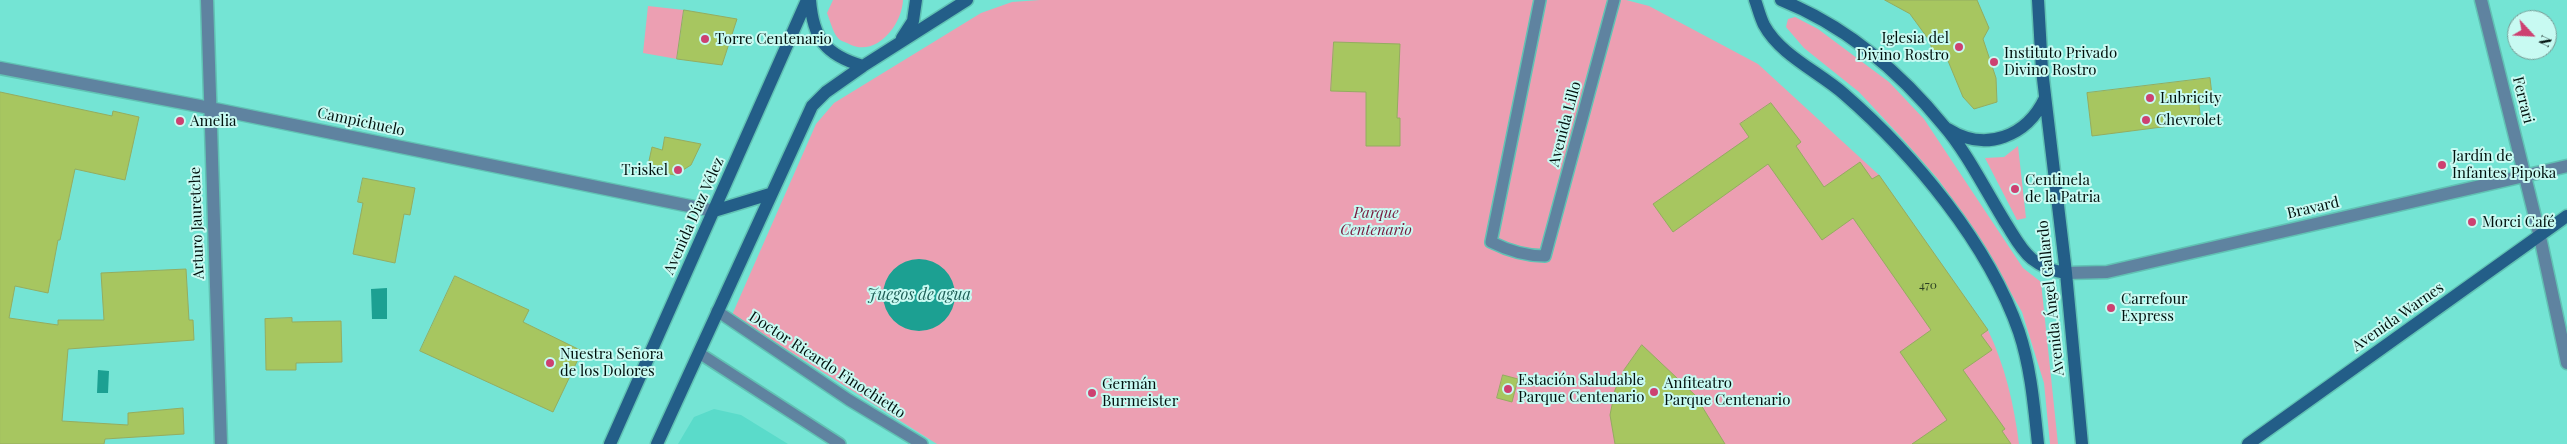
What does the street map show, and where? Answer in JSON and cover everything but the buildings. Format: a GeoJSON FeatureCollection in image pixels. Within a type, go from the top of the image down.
{"type":"FeatureCollection","features":[{"type":"Feature","properties":{"kind":"main road"},"geometry":{"type":"LineString","coordinates":[[808,0],[813,24],[826,48],[843,60],[862,66]]}},
{"type":"Feature","properties":{"kind":"main road","name":"Avenida Díaz Vélez"},"geometry":{"type":"LineString","coordinates":[[610,444],[808,0]]}},
{"type":"Feature","properties":{"kind":"main road"},"geometry":{"type":"LineString","coordinates":[[892,48],[905,34],[913,20],[916,0]]}},
{"type":"Feature","properties":{"kind":"main road"},"geometry":{"type":"LineString","coordinates":[[657,444],[812,106],[826,92],[862,66],[967,0]]}},
{"type":"Feature","properties":{"kind":"main road"},"geometry":{"type":"LineString","coordinates":[[1755,0],[1764,25],[1779,44],[1844,93],[1903,152],[1936,192],[1976,247],[1997,282],[2019,333],[2027,365],[2038,444]]}},
{"type":"Feature","properties":{"kind":"main road"},"geometry":{"type":"LineString","coordinates":[[1781,0],[1804,9],[1827,23],[1881,60],[1905,82],[1946,128],[2023,251],[2042,266],[2066,273]]}},
{"type":"Feature","properties":{"kind":"main road","name":"Avenida Ángel Gallardo"},"geometry":{"type":"LineString","coordinates":[[2038,0],[2045,98],[2066,273],[2082,444]]}},
{"type":"Feature","properties":{"kind":"main road"},"geometry":{"type":"LineString","coordinates":[[1946,128],[1972,139],[2000,139],[2018,132],[2029,123],[2045,98]]}},
{"type":"Feature","properties":{"kind":"main road"},"geometry":{"type":"LineString","coordinates":[[714,212],[770,194]]}},
{"type":"Feature","properties":{"kind":"main road","name":"Avenida Warnes"},"geometry":{"type":"LineString","coordinates":[[2248,444],[2567,216]]}},
{"type":"Feature","properties":{"kind":"street","name":"Arturo Jauretche"},"geometry":{"type":"LineString","coordinates":[[207,0],[221,444]]}},
{"type":"Feature","properties":{"kind":"street","name":"Ferrari"},"geometry":{"type":"LineString","coordinates":[[2482,0],[2540,237],[2567,363]]}},
{"type":"Feature","properties":{"kind":"street","name":"Campichuelo"},"geometry":{"type":"LineString","coordinates":[[0,68],[210,108],[714,212]]}},
{"type":"Feature","properties":{"kind":"street","name":"Bravard"},"geometry":{"type":"LineString","coordinates":[[2066,273],[2107,272],[2567,166]]}},
{"type":"Feature","properties":{"kind":"lane","name":"Avenida Lillo"},"geometry":{"type":"LineString","coordinates":[[1540,0],[1491,242],[1519,254],[1545,256],[1614,0]]}},
{"type":"Feature","properties":{"kind":"lane","name":"Doctor Ricardo Finochietto"},"geometry":{"type":"LineString","coordinates":[[717,311],[849,400],[922,444]]}},
{"type":"Feature","properties":{"kind":"lane"},"geometry":{"type":"LineString","coordinates":[[699,353],[840,444]]}},
{"type":"Feature","properties":{"kind":"shaded area"},"geometry":{"type":"Polygon","coordinates":[[[714,409],[741,415],[788,444],[678,444],[694,417],[714,409]]]}},
{"type":"Feature","properties":{"kind":"green space"},"geometry":{"type":"Polygon","coordinates":[[[833,0],[903,0],[898,19],[886,37],[869,47],[859,47],[840,40],[836,36],[827,13],[833,0]]]}},
{"type":"Feature","properties":{"kind":"green space","name":"Parque Centenario"},"geometry":{"type":"Polygon","coordinates":[[[1040,0],[1626,0],[1649,6],[1758,64],[1879,175],[1988,330],[2008,386],[2019,444],[937,444],[732,315],[816,124],[834,103],[981,13],[1012,2],[1040,0]]]}},
{"type":"Feature","properties":{"kind":"green space"},"geometry":{"type":"Polygon","coordinates":[[[648,6],[684,10],[677,59],[643,53],[648,6]]]}},
{"type":"Feature","properties":{"kind":"green space"},"geometry":{"type":"Polygon","coordinates":[[[1795,17],[1818,29],[1889,82],[1924,119],[2023,268],[2041,282],[2058,444],[2050,444],[2044,383],[2022,312],[1976,233],[1938,179],[1901,137],[1859,92],[1804,48],[1786,27],[1788,19],[1795,17]]]}},
{"type":"Feature","properties":{"kind":"green space"},"geometry":{"type":"Polygon","coordinates":[[[2018,146],[2026,218],[2017,220],[1985,158],[2004,157],[2018,146]]]}},
{"type":"Feature","properties":{"kind":"water","name":"Juegos de agua"},"geometry":{"type":"Polygon","coordinates":[[[926,259],[945,269],[953,281],[955,295],[953,309],[945,321],[933,329],[912,331],[893,321],[885,309],[883,288],[893,269],[905,261],[926,259]]]}},
{"type":"Feature","properties":{"kind":"water"},"geometry":{"type":"Polygon","coordinates":[[[387,288],[387,319],[372,319],[371,289],[387,288]]]}},
{"type":"Feature","properties":{"kind":"water"},"geometry":{"type":"Polygon","coordinates":[[[98,370],[109,371],[108,393],[97,393],[98,370]]]}},
{"type":"Feature","properties":{"kind":"place","name":"Torre Centenario"},"geometry":{"type":"Point","coordinates":[705,39]}},
{"type":"Feature","properties":{"kind":"place","name":"Iglesia del Divino Rostro"},"geometry":{"type":"Point","coordinates":[1959,47]}},
{"type":"Feature","properties":{"kind":"place","name":"Instituto Privado Divino Rostro"},"geometry":{"type":"Point","coordinates":[1994,62]}},
{"type":"Feature","properties":{"kind":"place","name":"Lubricity"},"geometry":{"type":"Point","coordinates":[2150,98]}},
{"type":"Feature","properties":{"kind":"place","name":"Chevrolet"},"geometry":{"type":"Point","coordinates":[2146,120]}},
{"type":"Feature","properties":{"kind":"place","name":"Amelia"},"geometry":{"type":"Point","coordinates":[180,121]}},
{"type":"Feature","properties":{"kind":"place","name":"Jardín de Infantes Pipoka"},"geometry":{"type":"Point","coordinates":[2442,165]}},
{"type":"Feature","properties":{"kind":"place","name":"Triskel"},"geometry":{"type":"Point","coordinates":[678,170]}},
{"type":"Feature","properties":{"kind":"place","name":"Centinela de la Patria"},"geometry":{"type":"Point","coordinates":[2015,189]}},
{"type":"Feature","properties":{"kind":"place","name":"Morci Café"},"geometry":{"type":"Point","coordinates":[2472,222]}},
{"type":"Feature","properties":{"kind":"place","name":"Carrefour Express"},"geometry":{"type":"Point","coordinates":[2111,308]}},
{"type":"Feature","properties":{"kind":"place","name":"Nuestra Señora de los Dolores"},"geometry":{"type":"Point","coordinates":[550,363]}},
{"type":"Feature","properties":{"kind":"place","name":"Estación Saludable Parque Centenario"},"geometry":{"type":"Point","coordinates":[1508,389]}},
{"type":"Feature","properties":{"kind":"place","name":"Anfiteatro Parque Centenario"},"geometry":{"type":"Point","coordinates":[1654,392]}},
{"type":"Feature","properties":{"kind":"place","name":"Germán Burmeister"},"geometry":{"type":"Point","coordinates":[1092,393]}}]}
